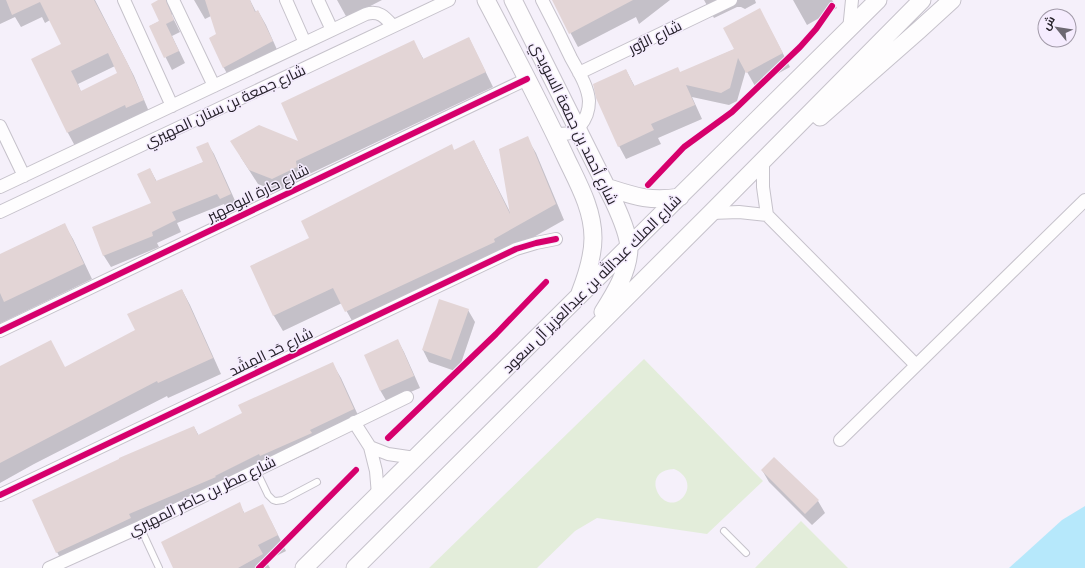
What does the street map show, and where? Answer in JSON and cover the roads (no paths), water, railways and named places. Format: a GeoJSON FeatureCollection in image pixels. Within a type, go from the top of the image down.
{"type":"FeatureCollection","features":[{"type":"Feature","properties":{"kind":"main road","name":"شارع أحمد بن جمعة السويدي"},"geometry":{"type":"LineString","coordinates":[[486,0],[555,133],[583,195],[591,218],[593,237],[592,254],[587,274],[578,298]]}},
{"type":"Feature","properties":{"kind":"main road","name":"شارع أحمد بن جمعة السويدي"},"geometry":{"type":"LineString","coordinates":[[513,0],[621,218],[629,248]]}},
{"type":"Feature","properties":{"kind":"main road","name":"شارع الملك عبدالله بن عبدالعزيز آل سعود"},"geometry":{"type":"LineString","coordinates":[[304,568],[878,0]]}},
{"type":"Feature","properties":{"kind":"main road"},"geometry":{"type":"LineString","coordinates":[[355,568],[922,0]]}},
{"type":"Feature","properties":{"kind":"main road"},"geometry":{"type":"LineString","coordinates":[[763,158],[784,146],[803,131],[952,0]]}},
{"type":"Feature","properties":{"kind":"main road"},"geometry":{"type":"LineString","coordinates":[[606,187],[636,197],[649,199],[659,200],[680,197]]}},
{"type":"Feature","properties":{"kind":"main road"},"geometry":{"type":"LineString","coordinates":[[585,339],[610,301],[621,280],[629,248]]}},
{"type":"Feature","properties":{"kind":"street","name":"شارع جمعة بن سنان المهيري"},"geometry":{"type":"LineString","coordinates":[[124,0],[172,106]]}},
{"type":"Feature","properties":{"kind":"street","name":"شارع جمعة بن سنان المهيري"},"geometry":{"type":"LineString","coordinates":[[172,0],[214,86]]}},
{"type":"Feature","properties":{"kind":"street","name":"شارع جمعة بن سنان المهيري"},"geometry":{"type":"LineString","coordinates":[[286,0],[305,43]]}},
{"type":"Feature","properties":{"kind":"street"},"geometry":{"type":"LineString","coordinates":[[318,0],[332,30]]}},
{"type":"Feature","properties":{"kind":"street","name":"شارع جمعة بن سنان المهيري"},"geometry":{"type":"LineString","coordinates":[[0,212],[450,0]]}},
{"type":"Feature","properties":{"kind":"street"},"geometry":{"type":"LineString","coordinates":[[542,0],[579,73],[588,94],[589,102],[586,117],[577,129],[564,134],[555,133]]}},
{"type":"Feature","properties":{"kind":"street","name":"شارع الزُّور"},"geometry":{"type":"LineString","coordinates":[[579,73],[731,0]]}},
{"type":"Feature","properties":{"kind":"street"},"geometry":{"type":"LineString","coordinates":[[849,30],[852,0]]}},
{"type":"Feature","properties":{"kind":"street"},"geometry":{"type":"LineString","coordinates":[[0,187],[370,13],[382,15],[393,26]]}},
{"type":"Feature","properties":{"kind":"street","name":"شارع حارة البومهير"},"geometry":{"type":"LineString","coordinates":[[0,331],[527,79]]}},
{"type":"Feature","properties":{"kind":"street"},"geometry":{"type":"LineString","coordinates":[[0,126],[24,176]]}},
{"type":"Feature","properties":{"kind":"street"},"geometry":{"type":"LineString","coordinates":[[763,158],[763,187],[767,215],[916,365]]}},
{"type":"Feature","properties":{"kind":"street"},"geometry":{"type":"LineString","coordinates":[[840,440],[1085,200]]}},
{"type":"Feature","properties":{"kind":"street"},"geometry":{"type":"LineString","coordinates":[[711,213],[739,212],[767,215]]}},
{"type":"Feature","properties":{"kind":"street","name":"شارع حَد المِشَد"},"geometry":{"type":"LineString","coordinates":[[0,495],[516,249],[556,239]]}},
{"type":"Feature","properties":{"kind":"street","name":"شارع مطر بن حاضر المهيري"},"geometry":{"type":"LineString","coordinates":[[49,568],[140,528],[407,397]]}},
{"type":"Feature","properties":{"kind":"street"},"geometry":{"type":"LineString","coordinates":[[354,422],[370,447],[376,471],[378,495]]}},
{"type":"Feature","properties":{"kind":"street"},"geometry":{"type":"LineString","coordinates":[[370,447],[388,454],[415,458]]}},
{"type":"Feature","properties":{"kind":"lane"},"geometry":{"type":"LineString","coordinates":[[256,470],[268,495],[276,501],[283,500],[317,482]]}},
{"type":"Feature","properties":{"kind":"lane"},"geometry":{"type":"LineString","coordinates":[[140,528],[159,568]]}},
{"type":"Feature","properties":{"kind":"lane"},"geometry":{"type":"LineString","coordinates":[[724,531],[746,553]]}},
{"type":"Feature","properties":{"kind":"water"},"geometry":{"type":"Polygon","coordinates":[[[1085,506],[1085,568],[1009,568],[1062,520],[1085,506]]]}}]}
